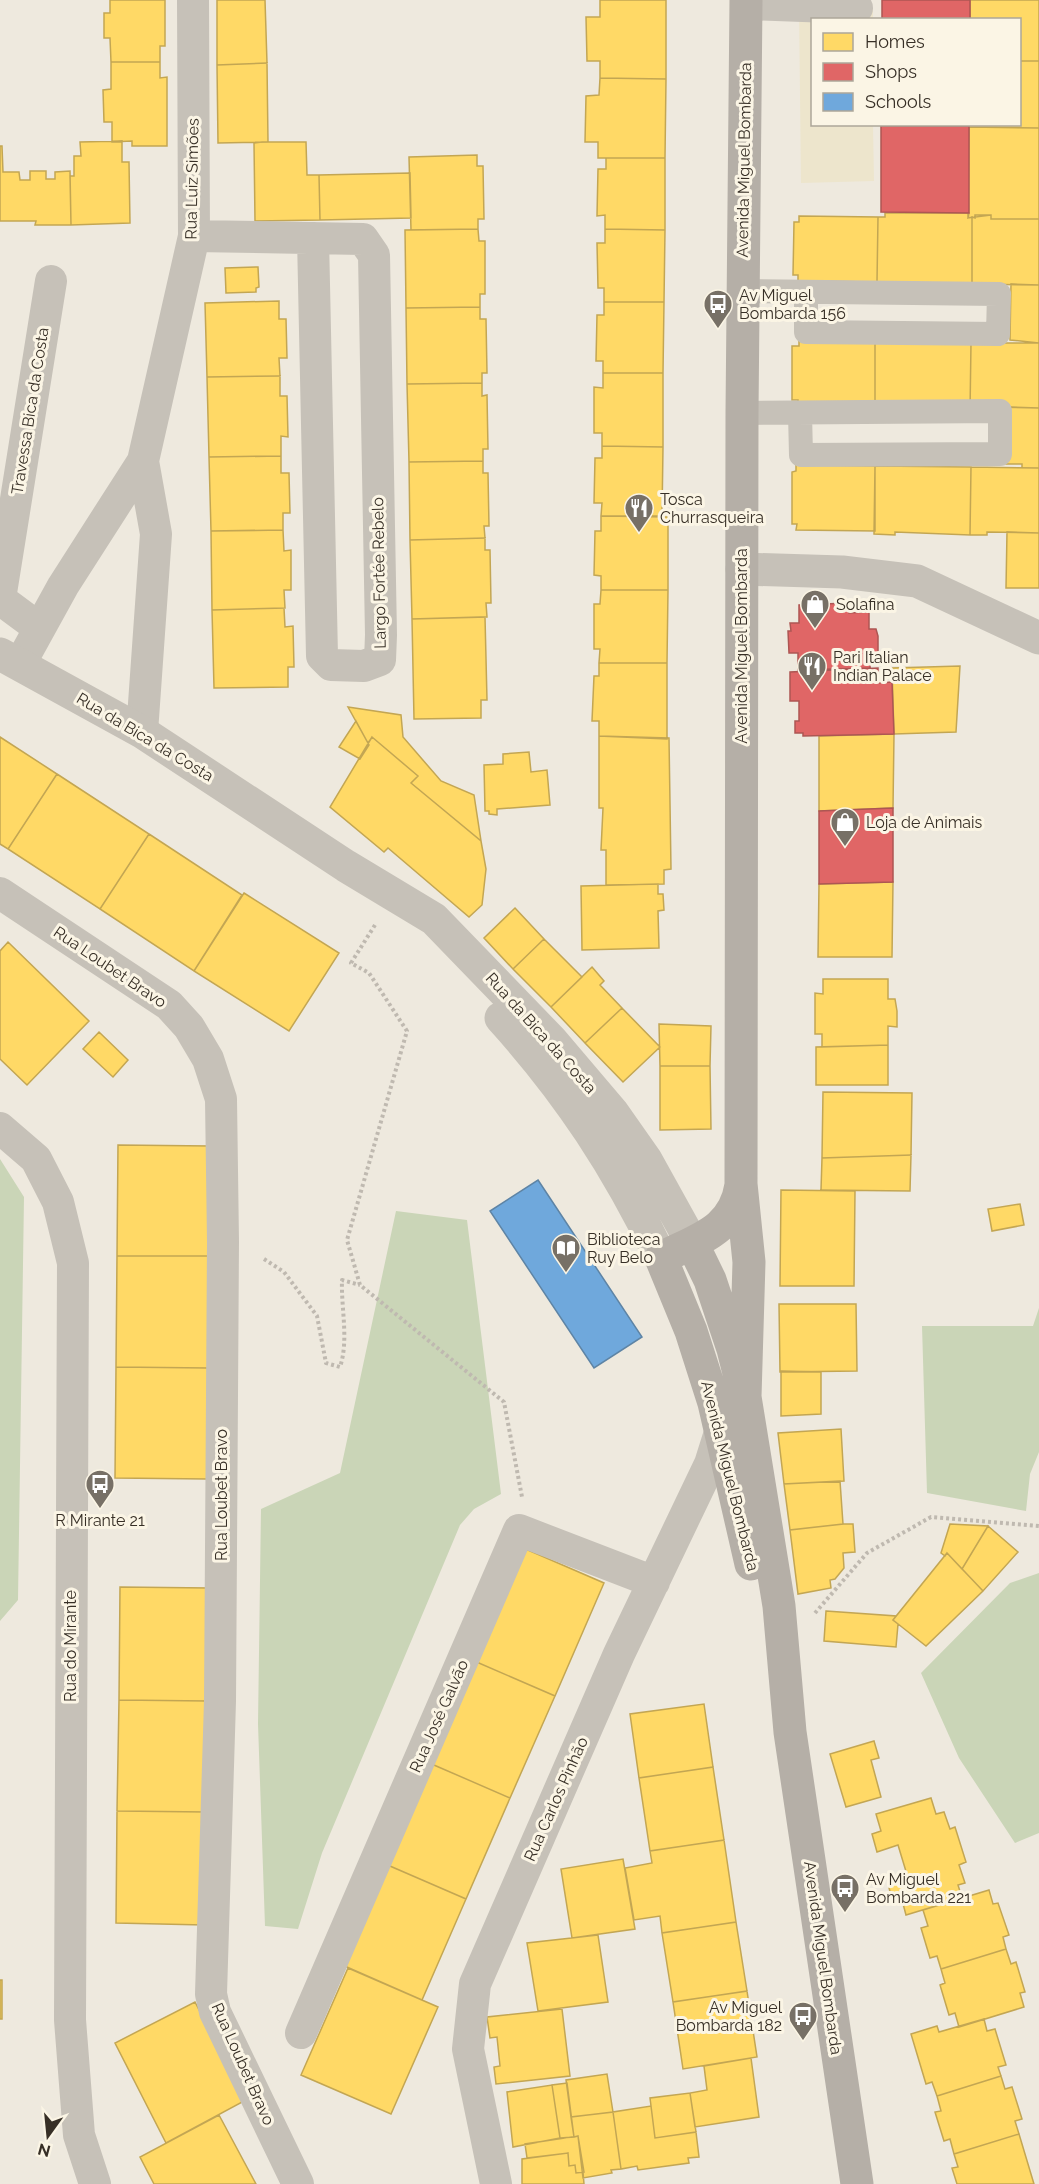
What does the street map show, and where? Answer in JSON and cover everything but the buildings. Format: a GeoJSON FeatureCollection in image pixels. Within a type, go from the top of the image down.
{"type":"FeatureCollection","features":[{"type":"Feature","properties":{"kind":"main road","name":"Avenida Miguel Bombarda"},"geometry":{"type":"LineString","coordinates":[[745,1397],[749,1262],[741,1184],[742,291],[746,2]]}},
{"type":"Feature","properties":{"kind":"main road","name":"Avenida Miguel Bombarda"},"geometry":{"type":"LineString","coordinates":[[741,1184],[734,1210],[726,1222],[692,1243],[661,1258],[691,1331],[720,1429],[790,1732]]}},
{"type":"Feature","properties":{"kind":"main road","name":"Avenida Miguel Bombarda"},"geometry":{"type":"LineString","coordinates":[[692,1243],[710,1280],[733,1349],[745,1397],[779,1606],[790,1732],[857,2184]]}},
{"type":"Feature","properties":{"kind":"street","name":"Rua Luiz Simões"},"geometry":{"type":"LineString","coordinates":[[10,659],[39,628],[63,586],[143,461],[194,236],[194,0]]}},
{"type":"Feature","properties":{"kind":"street"},"geometry":{"type":"LineString","coordinates":[[746,2],[857,8]]}},
{"type":"Feature","properties":{"kind":"street","name":"Largo Fortée Rebelo"},"geometry":{"type":"LineString","coordinates":[[194,236],[313,238],[363,239],[374,255],[381,635],[380,660],[364,666],[331,665],[322,656],[313,238]]}},
{"type":"Feature","properties":{"kind":"street","name":"Travessa Bica da Costa"},"geometry":{"type":"LineString","coordinates":[[39,628],[0,599],[51,281]]}},
{"type":"Feature","properties":{"kind":"street"},"geometry":{"type":"LineString","coordinates":[[742,291],[999,294],[998,334],[806,332],[806,292]]}},
{"type":"Feature","properties":{"kind":"street"},"geometry":{"type":"LineString","coordinates":[[742,413],[1000,411],[1000,454],[801,455],[800,413]]}},
{"type":"Feature","properties":{"kind":"street","name":"Rua Luiz Simões"},"geometry":{"type":"LineString","coordinates":[[142,732],[156,534],[143,461]]}},
{"type":"Feature","properties":{"kind":"street"},"geometry":{"type":"LineString","coordinates":[[112,511],[130,509],[156,534]]}},
{"type":"Feature","properties":{"kind":"street"},"geometry":{"type":"LineString","coordinates":[[742,569],[842,572],[917,581],[1039,638]]}},
{"type":"Feature","properties":{"kind":"street","name":"Rua da Bica da Costa"},"geometry":{"type":"LineString","coordinates":[[10,659],[142,732],[346,866],[434,920],[551,1040],[626,1132],[646,1160],[692,1243]]}},
{"type":"Feature","properties":{"kind":"street","name":"Rua da Bica da Costa"},"geometry":{"type":"LineString","coordinates":[[346,866],[503,1020],[564,1092],[607,1155],[661,1258]]}},
{"type":"Feature","properties":{"kind":"street","name":"Rua Loubet Bravo"},"geometry":{"type":"LineString","coordinates":[[0,893],[169,1005],[189,1027],[208,1059],[221,1099],[224,1242],[220,1689],[211,1994],[215,2012],[298,2184]]}},
{"type":"Feature","properties":{"kind":"street","name":"Rua do Mirante"},"geometry":{"type":"LineString","coordinates":[[0,1128],[36,1159],[58,1202],[73,1263],[70,2020],[79,2135],[95,2184]]}},
{"type":"Feature","properties":{"kind":"street","name":"Rua Carlos Pinhão"},"geometry":{"type":"LineString","coordinates":[[496,2184],[468,2049],[475,1984],[619,1654],[710,1464],[720,1429]]}},
{"type":"Feature","properties":{"kind":"street","name":"Rua José Galvão"},"geometry":{"type":"LineString","coordinates":[[301,2033],[519,1530],[529,1534]]}},
{"type":"Feature","properties":{"kind":"street"},"geometry":{"type":"LineString","coordinates":[[529,1534],[654,1582]]}},
{"type":"Feature","properties":{"kind":"path"},"geometry":{"type":"LineString","coordinates":[[360,1285],[347,1240],[407,1030],[369,973],[351,963],[388,906]]}},
{"type":"Feature","properties":{"kind":"path"},"geometry":{"type":"LineString","coordinates":[[264,1259],[284,1272],[317,1316],[326,1363],[340,1367],[345,1350],[340,1309],[342,1280],[360,1285],[504,1402],[529,1534]]}},
{"type":"Feature","properties":{"kind":"path"},"geometry":{"type":"LineString","coordinates":[[813,1616],[867,1553],[931,1517],[1039,1526]]}},
{"type":"Feature","properties":{"kind":"green space"},"geometry":{"type":"Polygon","coordinates":[[[0,1159],[24,1197],[18,1600],[0,1621],[0,1159]]]}},
{"type":"Feature","properties":{"kind":"green space"},"geometry":{"type":"Polygon","coordinates":[[[396,1211],[467,1220],[501,1494],[474,1509],[460,1525],[322,1853],[298,1929],[265,1926],[258,1724],[261,1509],[340,1473],[396,1211]]]}},
{"type":"Feature","properties":{"kind":"green space"},"geometry":{"type":"Polygon","coordinates":[[[1039,1308],[1039,1452],[1030,1474],[1026,1511],[927,1493],[922,1326],[1033,1326],[1039,1308]]]}},
{"type":"Feature","properties":{"kind":"green space"},"geometry":{"type":"Polygon","coordinates":[[[1039,1573],[1039,1833],[1015,1843],[959,1758],[921,1673],[1010,1583],[1039,1573]]]}},
{"type":"Feature","properties":{"kind":"shaded area"},"geometry":{"type":"Polygon","coordinates":[[[799,6],[873,9],[873,18],[811,18],[811,126],[873,126],[874,181],[801,183],[799,6]]]}},
{"type":"Feature","properties":{"kind":"place","name":"Av Miguel Bombarda 156"},"geometry":{"type":"Point","coordinates":[718,330]}},
{"type":"Feature","properties":{"kind":"place","name":"Tosca Churrasqueira"},"geometry":{"type":"Point","coordinates":[639,534]}},
{"type":"Feature","properties":{"kind":"place","name":"Solafina"},"geometry":{"type":"Point","coordinates":[815,630]}},
{"type":"Feature","properties":{"kind":"place","name":"Pari Italian Indian Palace"},"geometry":{"type":"Point","coordinates":[812,692]}},
{"type":"Feature","properties":{"kind":"place","name":"Loja de Animais"},"geometry":{"type":"Point","coordinates":[845,848]}},
{"type":"Feature","properties":{"kind":"place","name":"Biblioteca Ruy Belo"},"geometry":{"type":"Point","coordinates":[566,1274]}},
{"type":"Feature","properties":{"kind":"place","name":"R Mirante 21"},"geometry":{"type":"Point","coordinates":[100,1510]}},
{"type":"Feature","properties":{"kind":"place","name":"Av Miguel Bombarda 221"},"geometry":{"type":"Point","coordinates":[845,1914]}},
{"type":"Feature","properties":{"kind":"place","name":"Av Miguel Bombarda 182"},"geometry":{"type":"Point","coordinates":[803,2042]}}]}
